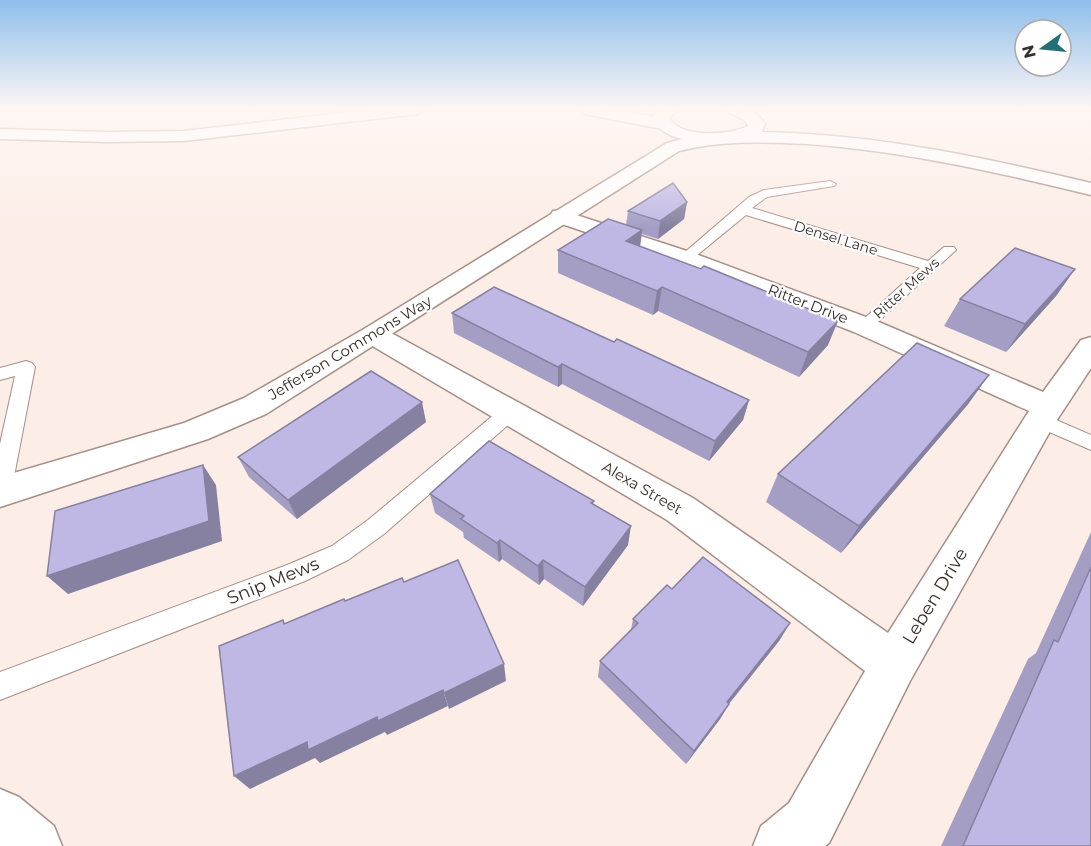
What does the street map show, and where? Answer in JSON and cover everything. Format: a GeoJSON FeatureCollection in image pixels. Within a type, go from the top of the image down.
{"type":"FeatureCollection","features":[{"type":"Feature","properties":{"kind":"street","name":"Jefferson Commons Way"},"geometry":{"type":"LineString","coordinates":[[0,492],[196,431],[255,406],[374,335],[561,216],[645,148]]}},
{"type":"Feature","properties":{"kind":"street","name":"Jefferson Commons Way"},"geometry":{"type":"LineString","coordinates":[[882,148],[926,154],[1047,177],[1091,189]]}},
{"type":"Feature","properties":{"kind":"street"},"geometry":{"type":"LineString","coordinates":[[970,148],[1091,173]]}},
{"type":"Feature","properties":{"kind":"street","name":"Ritter Drive"},"geometry":{"type":"LineString","coordinates":[[561,216],[685,258],[864,326],[1044,413]]}},
{"type":"Feature","properties":{"kind":"street","name":"Alexa Street"},"geometry":{"type":"LineString","coordinates":[[374,335],[680,509],[894,665]]}},
{"type":"Feature","properties":{"kind":"street","name":"Leben Drive"},"geometry":{"type":"LineString","coordinates":[[781,846],[809,823],[894,665],[1044,413],[1091,346]]}},
{"type":"Feature","properties":{"kind":"street"},"geometry":{"type":"LineString","coordinates":[[0,816],[34,846]]}},
{"type":"Feature","properties":{"kind":"lane"},"geometry":{"type":"LineString","coordinates":[[685,258],[753,200],[764,194],[830,184]]}},
{"type":"Feature","properties":{"kind":"lane","name":"Densel Lane"},"geometry":{"type":"LineString","coordinates":[[744,210],[928,266]]}},
{"type":"Feature","properties":{"kind":"lane","name":"Ritter Mews"},"geometry":{"type":"LineString","coordinates":[[864,326],[928,266],[949,250]]}},
{"type":"Feature","properties":{"kind":"lane"},"geometry":{"type":"LineString","coordinates":[[0,374],[26,367],[0,492]]}},
{"type":"Feature","properties":{"kind":"lane","name":"Snip Mews"},"geometry":{"type":"LineString","coordinates":[[0,686],[296,573],[340,553],[376,527],[509,413]]}},
{"type":"Feature","properties":{"kind":"lane"},"geometry":{"type":"LineString","coordinates":[[1044,413],[1091,443]]}},
{"type":"Feature","properties":{"kind":"building"},"geometry":{"type":"Polygon","coordinates":[[[673,183],[687,202],[660,221],[628,211],[673,183]]]}},
{"type":"Feature","properties":{"kind":"building"},"geometry":{"type":"Polygon","coordinates":[[[608,219],[642,230],[626,241],[701,269],[704,266],[838,321],[808,352],[662,287],[657,291],[558,250],[608,219]]]}},
{"type":"Feature","properties":{"kind":"building"},"geometry":{"type":"Polygon","coordinates":[[[1015,248],[1075,269],[1025,324],[960,299],[1015,248]]]}},
{"type":"Feature","properties":{"kind":"building"},"geometry":{"type":"Polygon","coordinates":[[[494,287],[614,342],[617,339],[749,400],[715,441],[562,364],[558,367],[452,313],[494,287]]]}},
{"type":"Feature","properties":{"kind":"building"},"geometry":{"type":"Polygon","coordinates":[[[917,343],[989,375],[859,526],[778,474],[917,343]]]}},
{"type":"Feature","properties":{"kind":"building"},"geometry":{"type":"Polygon","coordinates":[[[371,371],[422,402],[288,500],[238,457],[371,371]]]}},
{"type":"Feature","properties":{"kind":"building"},"geometry":{"type":"Polygon","coordinates":[[[489,441],[594,501],[591,503],[631,526],[585,587],[543,560],[538,566],[500,540],[497,543],[461,519],[464,516],[430,494],[489,441]]]}},
{"type":"Feature","properties":{"kind":"building"},"geometry":{"type":"Polygon","coordinates":[[[203,465],[209,521],[47,576],[55,511],[203,465]]]}},
{"type":"Feature","properties":{"kind":"building"},"geometry":{"type":"Polygon","coordinates":[[[703,557],[790,623],[727,702],[729,704],[694,751],[600,661],[638,623],[633,619],[667,585],[672,589],[703,557]]]}},
{"type":"Feature","properties":{"kind":"building"},"geometry":{"type":"Polygon","coordinates":[[[458,560],[504,664],[378,721],[377,717],[308,750],[307,742],[234,776],[219,646],[283,620],[284,624],[344,599],[345,601],[402,578],[404,582],[458,560]]]}},
{"type":"Feature","properties":{"kind":"building"},"geometry":{"type":"Polygon","coordinates":[[[1091,567],[1091,846],[963,846],[1054,640],[1058,642],[1091,567]]]}}]}
